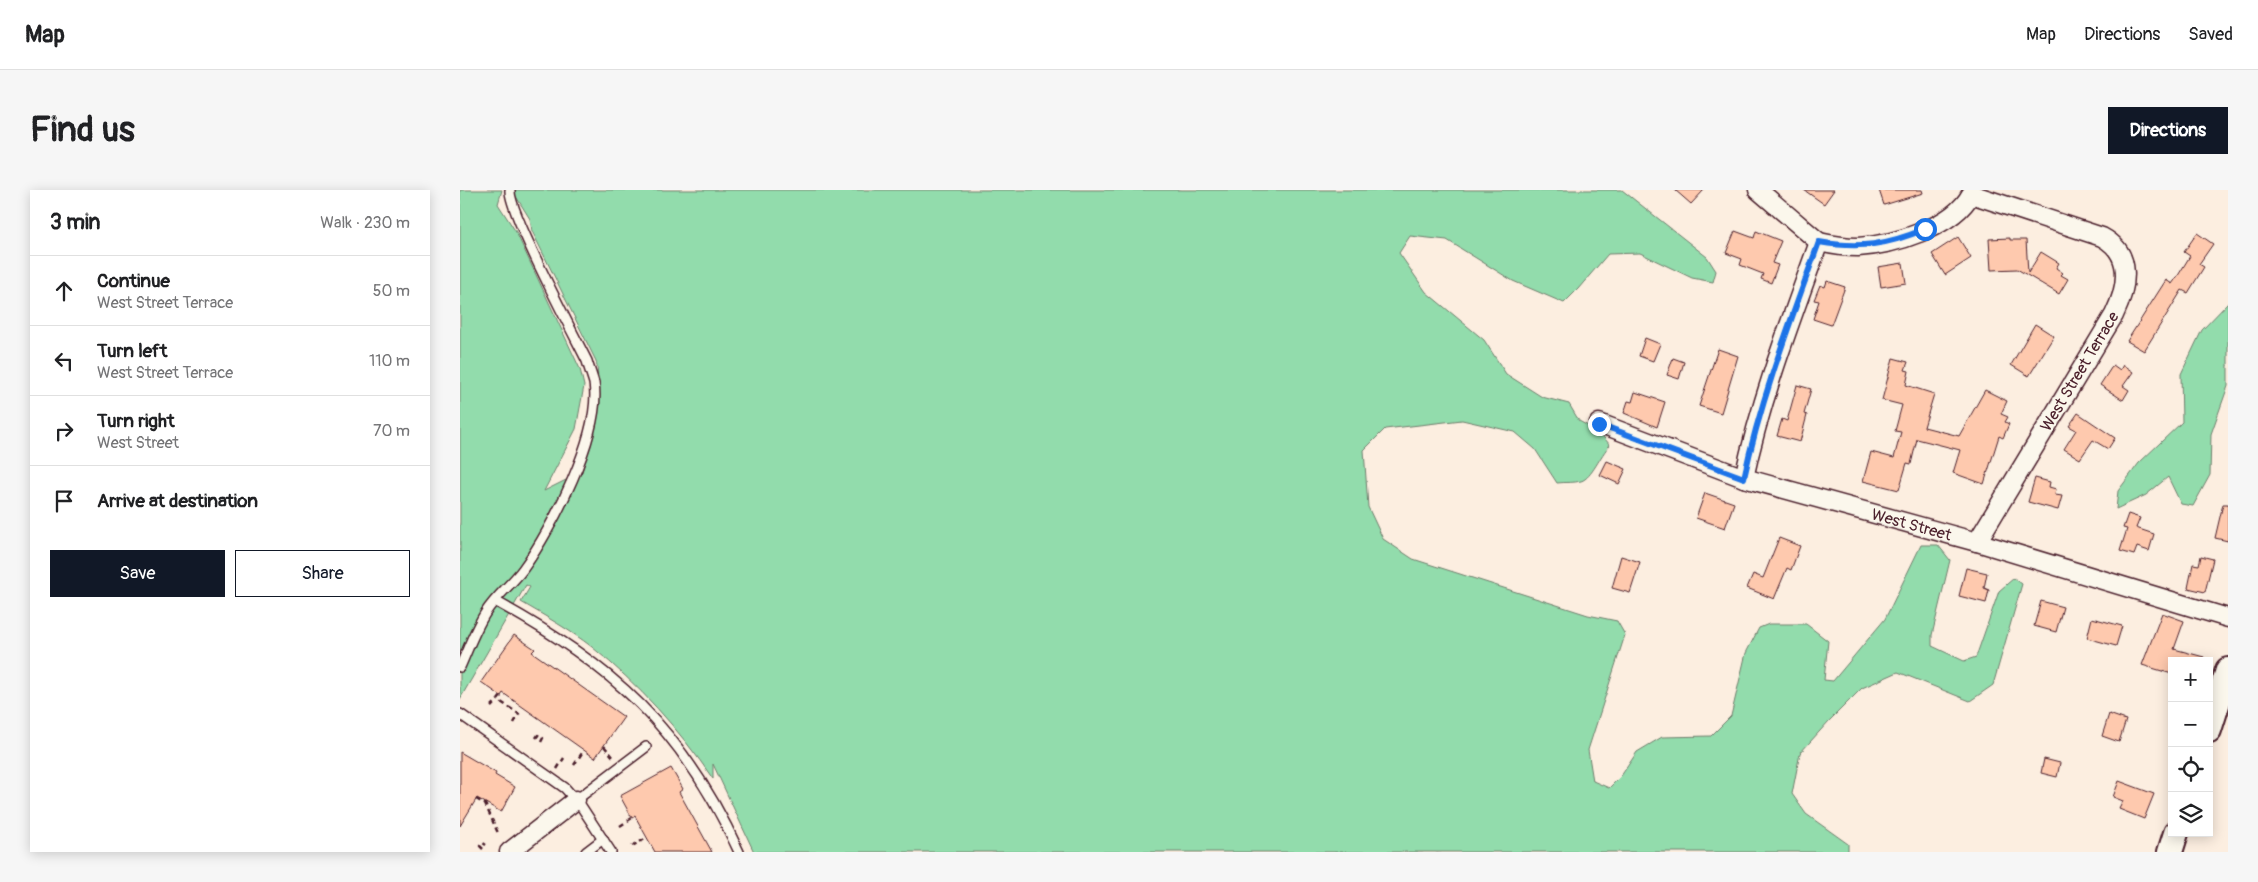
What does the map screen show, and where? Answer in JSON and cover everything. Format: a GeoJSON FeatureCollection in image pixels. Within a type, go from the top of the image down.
{"type":"FeatureCollection","features":[{"type":"Feature","properties":{"kind":"street"},"geometry":{"type":"LineString","coordinates":[[1744,478],[1752,440],[1819,242],[1758,190]]}},
{"type":"Feature","properties":{"kind":"street","name":"West Street Terrace"},"geometry":{"type":"LineString","coordinates":[[1819,242],[1859,246],[1898,240],[1945,221],[1959,210],[1972,192],[2102,237],[2113,244],[2120,252],[2125,271],[2123,294],[2114,315],[1977,542]]}},
{"type":"Feature","properties":{"kind":"street","name":"West Street"},"geometry":{"type":"LineString","coordinates":[[1599,424],[1744,478],[1977,542],[2228,618]]}},
{"type":"Feature","properties":{"kind":"street"},"geometry":{"type":"LineString","coordinates":[[2213,717],[2228,670]]}},
{"type":"Feature","properties":{"kind":"street"},"geometry":{"type":"LineString","coordinates":[[509,852],[576,800]]}},
{"type":"Feature","properties":{"kind":"street"},"geometry":{"type":"LineString","coordinates":[[2170,852],[2175,837]]}},
{"type":"Feature","properties":{"kind":"lane"},"geometry":{"type":"LineString","coordinates":[[460,667],[485,613],[524,567],[546,534],[563,501],[583,450],[594,397],[594,384],[586,361],[522,228],[512,204],[510,190]]}},
{"type":"Feature","properties":{"kind":"lane"},"geometry":{"type":"LineString","coordinates":[[495,602],[534,623],[577,651],[603,670],[643,706],[692,765],[722,816],[739,852]]}},
{"type":"Feature","properties":{"kind":"lane"},"geometry":{"type":"LineString","coordinates":[[460,714],[551,777],[576,800],[611,852]]}},
{"type":"Feature","properties":{"kind":"lane"},"geometry":{"type":"LineString","coordinates":[[576,800],[646,747]]}},
{"type":"Feature","properties":{"kind":"lane"},"geometry":{"type":"LineString","coordinates":[[586,852],[603,839]]}},
{"type":"Feature","properties":{"kind":"path"},"geometry":{"type":"LineString","coordinates":[[491,707],[501,696]]}},
{"type":"Feature","properties":{"kind":"path"},"geometry":{"type":"LineString","coordinates":[[498,700],[519,714],[514,723]]}},
{"type":"Feature","properties":{"kind":"path"},"geometry":{"type":"LineString","coordinates":[[536,738],[538,735],[543,738],[540,742]]}},
{"type":"Feature","properties":{"kind":"path"},"geometry":{"type":"LineString","coordinates":[[604,746],[607,750]]}},
{"type":"Feature","properties":{"kind":"path"},"geometry":{"type":"LineString","coordinates":[[574,765],[584,750]]}},
{"type":"Feature","properties":{"kind":"path"},"geometry":{"type":"LineString","coordinates":[[476,799],[485,804],[498,833]]}},
{"type":"Feature","properties":{"kind":"path"},"geometry":{"type":"LineString","coordinates":[[620,826],[632,818]]}},
{"type":"Feature","properties":{"kind":"path"},"geometry":{"type":"LineString","coordinates":[[632,846],[647,838]]}},
{"type":"Feature","properties":{"kind":"path"},"geometry":{"type":"LineString","coordinates":[[483,849],[480,846],[483,843],[486,845]]}},
{"type":"Feature","properties":{"kind":"green space"},"geometry":{"type":"Polygon","coordinates":[[[460,190],[502,190],[498,204],[516,232],[580,369],[584,386],[576,429],[544,491],[582,472],[594,416],[598,372],[596,361],[532,231],[530,219],[512,190],[1622,190],[1707,257],[1716,271],[1713,282],[1692,278],[1640,253],[1608,254],[1564,303],[1513,281],[1447,240],[1410,236],[1399,253],[1426,292],[1484,340],[1506,374],[1542,397],[1569,404],[1579,421],[1599,432],[1610,445],[1585,479],[1578,482],[1557,483],[1535,449],[1515,432],[1462,420],[1385,429],[1364,450],[1368,507],[1383,539],[1413,559],[1588,615],[1617,621],[1625,635],[1588,750],[1593,781],[1609,788],[1621,776],[1637,752],[1662,737],[1711,736],[1731,716],[1746,653],[1759,628],[1769,624],[1806,624],[1828,641],[1824,680],[1833,681],[1885,619],[1921,545],[1938,545],[1950,560],[1932,635],[1932,646],[1964,661],[1976,657],[1999,591],[2014,578],[2022,584],[1993,685],[1970,701],[1898,672],[1862,688],[1800,753],[1792,794],[1806,814],[1848,844],[1848,852],[754,852],[713,764],[713,779],[672,725],[626,677],[584,641],[521,602],[530,587],[526,585],[460,699],[460,190]]]}},
{"type":"Feature","properties":{"kind":"green space"},"geometry":{"type":"Polygon","coordinates":[[[2228,303],[2228,386],[2211,434],[2210,475],[2193,506],[2181,504],[2168,477],[2146,495],[2116,509],[2118,491],[2139,463],[2182,422],[2181,374],[2202,330],[2228,303]]]}},
{"type":"Feature","properties":{"kind":"building"},"geometry":{"type":"Polygon","coordinates":[[[1675,190],[1704,190],[1691,204],[1675,190]]]}},
{"type":"Feature","properties":{"kind":"building"},"geometry":{"type":"Polygon","coordinates":[[[1804,190],[1834,190],[1824,204],[1804,190]]]}},
{"type":"Feature","properties":{"kind":"building"},"geometry":{"type":"Polygon","coordinates":[[[1879,190],[1922,190],[1923,193],[1884,205],[1879,190]]]}},
{"type":"Feature","properties":{"kind":"building"},"geometry":{"type":"Polygon","coordinates":[[[1735,231],[1754,238],[1756,231],[1781,241],[1772,263],[1778,265],[1771,283],[1761,279],[1763,274],[1740,265],[1742,259],[1726,253],[1735,231]]]}},
{"type":"Feature","properties":{"kind":"building"},"geometry":{"type":"Polygon","coordinates":[[[2197,233],[2213,244],[2199,264],[2204,267],[2188,293],[2182,290],[2144,351],[2127,341],[2166,280],[2172,284],[2179,274],[2190,256],[2184,252],[2197,233]]]}},
{"type":"Feature","properties":{"kind":"building"},"geometry":{"type":"Polygon","coordinates":[[[1958,237],[1971,258],[1945,275],[1932,254],[1958,237]]]}},
{"type":"Feature","properties":{"kind":"building"},"geometry":{"type":"Polygon","coordinates":[[[2010,238],[2010,240],[2026,240],[2028,273],[2041,252],[2059,263],[2056,268],[2063,273],[2061,275],[2068,279],[2059,294],[2017,269],[1991,270],[1989,239],[2010,238]]]}},
{"type":"Feature","properties":{"kind":"building"},"geometry":{"type":"Polygon","coordinates":[[[1903,263],[1906,283],[1881,287],[1878,267],[1903,263]]]}},
{"type":"Feature","properties":{"kind":"building"},"geometry":{"type":"Polygon","coordinates":[[[1827,281],[1845,287],[1831,325],[1813,319],[1819,301],[1814,300],[1820,285],[1825,287],[1827,281]]]}},
{"type":"Feature","properties":{"kind":"building"},"geometry":{"type":"Polygon","coordinates":[[[2035,324],[2054,336],[2029,376],[2011,365],[2035,324]]]}},
{"type":"Feature","properties":{"kind":"building"},"geometry":{"type":"Polygon","coordinates":[[[1645,338],[1660,344],[1653,361],[1639,356],[1645,338]]]}},
{"type":"Feature","properties":{"kind":"building"},"geometry":{"type":"Polygon","coordinates":[[[1718,349],[1738,356],[1721,413],[1699,406],[1718,349]]]}},
{"type":"Feature","properties":{"kind":"building"},"geometry":{"type":"Polygon","coordinates":[[[1673,358],[1684,362],[1679,379],[1667,375],[1673,358]]]}},
{"type":"Feature","properties":{"kind":"building"},"geometry":{"type":"Polygon","coordinates":[[[1893,358],[1908,362],[1905,370],[1909,371],[1906,385],[1934,394],[1924,427],[1959,436],[1985,390],[2007,401],[2001,414],[2008,417],[2005,422],[2009,424],[2003,438],[1999,436],[1984,484],[1953,473],[1960,450],[1917,439],[1911,464],[1907,463],[1899,490],[1863,481],[1871,452],[1894,458],[1901,432],[1895,431],[1902,405],[1882,400],[1893,358]]]}},
{"type":"Feature","properties":{"kind":"building"},"geometry":{"type":"Polygon","coordinates":[[[2113,365],[2120,370],[2123,365],[2133,372],[2123,386],[2129,390],[2123,400],[2100,385],[2113,365]]]}},
{"type":"Feature","properties":{"kind":"building"},"geometry":{"type":"Polygon","coordinates":[[[1797,385],[1811,389],[1804,414],[1807,415],[1800,442],[1777,436],[1782,419],[1787,421],[1797,385]]]}},
{"type":"Feature","properties":{"kind":"building"},"geometry":{"type":"Polygon","coordinates":[[[1635,392],[1665,402],[1657,427],[1624,413],[1628,401],[1632,402],[1635,392]]]}},
{"type":"Feature","properties":{"kind":"building"},"geometry":{"type":"Polygon","coordinates":[[[2078,413],[2115,438],[2108,449],[2093,440],[2080,459],[2064,449],[2076,430],[2069,426],[2078,413]]]}},
{"type":"Feature","properties":{"kind":"building"},"geometry":{"type":"Polygon","coordinates":[[[1607,461],[1626,469],[1619,484],[1600,475],[1607,461]]]}},
{"type":"Feature","properties":{"kind":"building"},"geometry":{"type":"Polygon","coordinates":[[[2035,478],[2050,482],[2049,487],[2056,489],[2055,495],[2062,496],[2058,510],[2028,502],[2035,478]]]}},
{"type":"Feature","properties":{"kind":"building"},"geometry":{"type":"Polygon","coordinates":[[[1705,493],[1734,503],[1725,528],[1696,518],[1705,493]]]}},
{"type":"Feature","properties":{"kind":"building"},"geometry":{"type":"Polygon","coordinates":[[[2223,504],[2228,504],[2228,541],[2215,538],[2223,504]]]}},
{"type":"Feature","properties":{"kind":"building"},"geometry":{"type":"Polygon","coordinates":[[[2128,514],[2140,518],[2136,528],[2154,534],[2149,551],[2137,547],[2134,555],[2120,551],[2127,529],[2123,528],[2128,514]]]}},
{"type":"Feature","properties":{"kind":"building"},"geometry":{"type":"Polygon","coordinates":[[[1779,538],[1800,546],[1791,570],[1787,568],[1774,599],[1747,588],[1753,574],[1763,578],[1779,538]]]}},
{"type":"Feature","properties":{"kind":"building"},"geometry":{"type":"Polygon","coordinates":[[[1621,556],[1640,562],[1630,593],[1612,588],[1621,556]]]}},
{"type":"Feature","properties":{"kind":"building"},"geometry":{"type":"Polygon","coordinates":[[[2201,556],[2213,559],[2205,592],[2188,588],[2193,564],[2199,565],[2201,556]]]}},
{"type":"Feature","properties":{"kind":"building"},"geometry":{"type":"Polygon","coordinates":[[[1966,568],[1987,573],[1984,588],[1989,590],[1986,603],[1959,596],[1966,568]]]}},
{"type":"Feature","properties":{"kind":"building"},"geometry":{"type":"Polygon","coordinates":[[[2041,601],[2063,607],[2056,632],[2034,626],[2041,601]]]}},
{"type":"Feature","properties":{"kind":"building"},"geometry":{"type":"Polygon","coordinates":[[[2162,613],[2184,621],[2174,649],[2204,657],[2168,657],[2168,673],[2142,665],[2162,613]]]}},
{"type":"Feature","properties":{"kind":"building"},"geometry":{"type":"Polygon","coordinates":[[[2092,618],[2122,626],[2116,646],[2087,638],[2092,618]]]}},
{"type":"Feature","properties":{"kind":"building"},"geometry":{"type":"Polygon","coordinates":[[[514,635],[535,649],[532,652],[624,717],[595,758],[503,693],[501,696],[481,682],[514,635]]]}},
{"type":"Feature","properties":{"kind":"building"},"geometry":{"type":"Polygon","coordinates":[[[2109,714],[2126,720],[2119,742],[2102,736],[2109,714]]]}},
{"type":"Feature","properties":{"kind":"building"},"geometry":{"type":"Polygon","coordinates":[[[460,752],[496,773],[495,775],[515,787],[501,812],[477,798],[460,826],[460,752]]]}},
{"type":"Feature","properties":{"kind":"building"},"geometry":{"type":"Polygon","coordinates":[[[2044,759],[2060,763],[2057,777],[2041,773],[2044,759]]]}},
{"type":"Feature","properties":{"kind":"building"},"geometry":{"type":"Polygon","coordinates":[[[671,768],[683,789],[679,792],[712,852],[655,852],[635,816],[632,818],[620,796],[671,768]]]}},
{"type":"Feature","properties":{"kind":"building"},"geometry":{"type":"Polygon","coordinates":[[[2119,781],[2154,794],[2144,819],[2119,809],[2123,801],[2113,797],[2119,781]]]}},
{"type":"Feature","properties":{"kind":"route"},"geometry":{"type":"LineString","coordinates":[[1599,424],[1744,478],[1752,440],[1819,242],[1847,247],[1872,246],[1898,240],[1925,229]]}}]}
